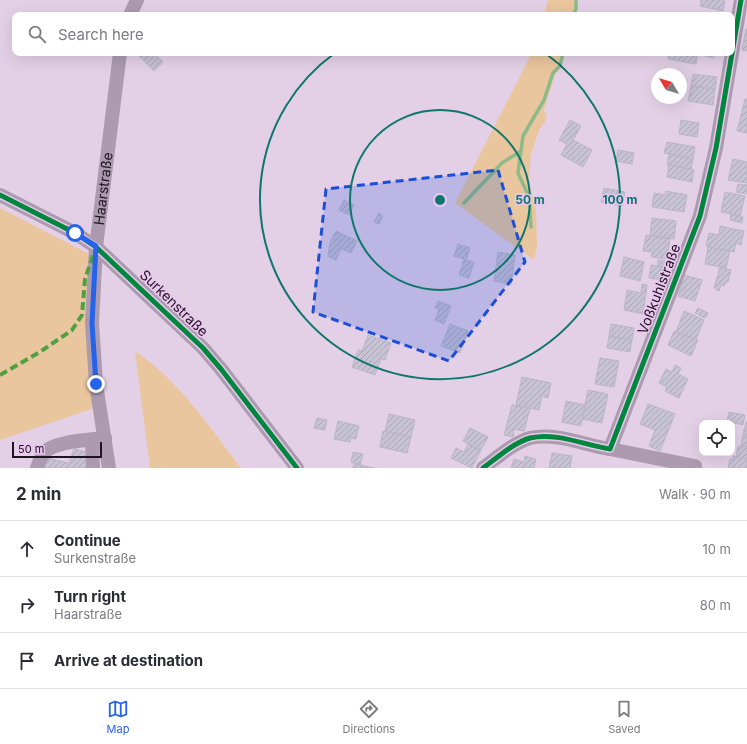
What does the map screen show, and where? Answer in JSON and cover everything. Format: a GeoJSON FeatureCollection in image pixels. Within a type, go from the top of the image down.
{"type":"FeatureCollection","features":[{"type":"Feature","properties":{"kind":"street"},"geometry":{"type":"LineString","coordinates":[[131,12],[137,0]]}},
{"type":"Feature","properties":{"kind":"street","name":"Voßkuhlstraße"},"geometry":{"type":"LineString","coordinates":[[735,36],[741,0]]}},
{"type":"Feature","properties":{"kind":"street","name":"Haarstraße"},"geometry":{"type":"LineString","coordinates":[[109,468],[99,439],[92,323],[96,246],[120,56]]}},
{"type":"Feature","properties":{"kind":"street","name":"Voßkuhlstraße"},"geometry":{"type":"LineString","coordinates":[[610,449],[700,216],[716,148],[732,56]]}},
{"type":"Feature","properties":{"kind":"street","name":"Surkenstraße"},"geometry":{"type":"LineString","coordinates":[[0,195],[75,233],[96,246],[203,348],[221,368],[297,468]]}},
{"type":"Feature","properties":{"kind":"street"},"geometry":{"type":"LineString","coordinates":[[483,468],[512,447],[530,438],[550,436],[695,466]]}},
{"type":"Feature","properties":{"kind":"street"},"geometry":{"type":"LineString","coordinates":[[37,468],[40,459],[46,451],[70,443],[99,439],[94,468]]}},
{"type":"Feature","properties":{"kind":"highlighted area"},"geometry":{"type":"Polygon","coordinates":[[[498,170],[525,262],[449,361],[313,312],[326,189],[498,170]]]}},
{"type":"Feature","properties":{"kind":"shaded area"},"geometry":{"type":"Polygon","coordinates":[[[548,0],[578,0],[575,12],[545,12],[548,0]]]}},
{"type":"Feature","properties":{"kind":"shaded area"},"geometry":{"type":"Polygon","coordinates":[[[530,56],[561,56],[543,113],[547,112],[545,122],[539,130],[531,154],[529,182],[536,210],[537,246],[534,260],[455,203],[530,56]]]}},
{"type":"Feature","properties":{"kind":"shaded area"},"geometry":{"type":"Polygon","coordinates":[[[0,208],[87,253],[92,258],[94,408],[0,440],[0,208]]]}},
{"type":"Feature","properties":{"kind":"shaded area"},"geometry":{"type":"Polygon","coordinates":[[[135,351],[166,376],[179,390],[205,420],[241,468],[150,468],[135,351]]]}},
{"type":"Feature","properties":{"kind":"building"},"geometry":{"type":"Polygon","coordinates":[[[701,0],[725,0],[723,11],[700,6],[701,0]]]}},
{"type":"Feature","properties":{"kind":"building"},"geometry":{"type":"Polygon","coordinates":[[[747,29],[747,51],[742,50],[747,29]]]}},
{"type":"Feature","properties":{"kind":"building"},"geometry":{"type":"Polygon","coordinates":[[[139,56],[157,56],[163,62],[154,71],[139,56]]]}},
{"type":"Feature","properties":{"kind":"building"},"geometry":{"type":"Polygon","coordinates":[[[668,56],[697,56],[696,64],[668,59],[668,56]]]}},
{"type":"Feature","properties":{"kind":"building"},"geometry":{"type":"Polygon","coordinates":[[[693,74],[717,77],[715,89],[691,86],[693,74]]]}},
{"type":"Feature","properties":{"kind":"building"},"geometry":{"type":"Polygon","coordinates":[[[691,86],[715,89],[713,105],[688,101],[691,86]]]}},
{"type":"Feature","properties":{"kind":"building"},"geometry":{"type":"Polygon","coordinates":[[[745,99],[747,99],[747,133],[737,131],[745,99]]]}},
{"type":"Feature","properties":{"kind":"building"},"geometry":{"type":"Polygon","coordinates":[[[570,120],[581,126],[573,140],[592,150],[583,167],[561,155],[567,144],[559,140],[570,120]]]}},
{"type":"Feature","properties":{"kind":"building"},"geometry":{"type":"Polygon","coordinates":[[[681,120],[699,123],[697,137],[679,134],[681,120]]]}},
{"type":"Feature","properties":{"kind":"building"},"geometry":{"type":"Polygon","coordinates":[[[667,142],[695,147],[693,159],[664,153],[667,142]]]}},
{"type":"Feature","properties":{"kind":"building"},"geometry":{"type":"Polygon","coordinates":[[[618,150],[634,153],[632,164],[616,161],[618,150]]]}},
{"type":"Feature","properties":{"kind":"building"},"geometry":{"type":"Polygon","coordinates":[[[669,154],[693,159],[691,169],[667,165],[669,154]]]}},
{"type":"Feature","properties":{"kind":"building"},"geometry":{"type":"Polygon","coordinates":[[[733,159],[747,162],[747,183],[728,180],[733,159]]]}},
{"type":"Feature","properties":{"kind":"building"},"geometry":{"type":"Polygon","coordinates":[[[669,165],[694,170],[692,182],[667,177],[669,165]]]}},
{"type":"Feature","properties":{"kind":"building"},"geometry":{"type":"Polygon","coordinates":[[[738,184],[747,185],[747,194],[736,192],[738,184]]]}},
{"type":"Feature","properties":{"kind":"building"},"geometry":{"type":"Polygon","coordinates":[[[604,188],[625,192],[622,206],[601,202],[604,188]]]}},
{"type":"Feature","properties":{"kind":"building"},"geometry":{"type":"Polygon","coordinates":[[[666,191],[687,195],[684,212],[652,207],[654,193],[665,195],[666,191]]]}},
{"type":"Feature","properties":{"kind":"building"},"geometry":{"type":"Polygon","coordinates":[[[725,192],[745,196],[740,216],[721,212],[725,192]]]}},
{"type":"Feature","properties":{"kind":"building"},"geometry":{"type":"Polygon","coordinates":[[[344,200],[354,205],[349,215],[339,210],[344,200]]]}},
{"type":"Feature","properties":{"kind":"building"},"geometry":{"type":"Polygon","coordinates":[[[379,213],[383,216],[379,224],[374,222],[379,213]]]}},
{"type":"Feature","properties":{"kind":"building"},"geometry":{"type":"Polygon","coordinates":[[[731,214],[743,217],[742,223],[730,220],[731,214]]]}},
{"type":"Feature","properties":{"kind":"building"},"geometry":{"type":"Polygon","coordinates":[[[652,218],[676,221],[674,239],[650,235],[652,218]]]}},
{"type":"Feature","properties":{"kind":"building"},"geometry":{"type":"Polygon","coordinates":[[[720,226],[744,231],[741,245],[736,243],[734,252],[706,246],[709,233],[719,235],[720,226]]]}},
{"type":"Feature","properties":{"kind":"building"},"geometry":{"type":"Polygon","coordinates":[[[336,231],[357,241],[351,253],[341,249],[336,260],[328,256],[330,243],[336,231]]]}},
{"type":"Feature","properties":{"kind":"building"},"geometry":{"type":"Polygon","coordinates":[[[646,235],[670,239],[667,259],[651,257],[652,252],[643,251],[646,235]]]}},
{"type":"Feature","properties":{"kind":"building"},"geometry":{"type":"Polygon","coordinates":[[[458,244],[470,248],[466,260],[474,262],[469,278],[459,275],[464,259],[454,256],[458,244]]]}},
{"type":"Feature","properties":{"kind":"building"},"geometry":{"type":"Polygon","coordinates":[[[708,247],[730,251],[726,268],[705,264],[708,247]]]}},
{"type":"Feature","properties":{"kind":"building"},"geometry":{"type":"Polygon","coordinates":[[[498,252],[515,255],[511,284],[494,281],[498,252]]]}},
{"type":"Feature","properties":{"kind":"building"},"geometry":{"type":"Polygon","coordinates":[[[624,257],[644,262],[640,281],[620,276],[624,257]]]}},
{"type":"Feature","properties":{"kind":"building"},"geometry":{"type":"Polygon","coordinates":[[[658,260],[670,262],[669,267],[658,266],[658,260]]]}},
{"type":"Feature","properties":{"kind":"building"},"geometry":{"type":"Polygon","coordinates":[[[651,265],[666,267],[664,280],[649,278],[651,265]]]}},
{"type":"Feature","properties":{"kind":"building"},"geometry":{"type":"Polygon","coordinates":[[[720,267],[731,270],[728,282],[726,282],[724,286],[721,285],[719,291],[714,288],[720,267]]]}},
{"type":"Feature","properties":{"kind":"building"},"geometry":{"type":"Polygon","coordinates":[[[684,275],[702,280],[695,301],[678,296],[684,275]]]}},
{"type":"Feature","properties":{"kind":"building"},"geometry":{"type":"Polygon","coordinates":[[[642,284],[647,285],[643,314],[624,310],[627,290],[641,293],[642,284]]]}},
{"type":"Feature","properties":{"kind":"building"},"geometry":{"type":"Polygon","coordinates":[[[438,301],[451,306],[444,324],[435,320],[439,309],[435,308],[438,301]]]}},
{"type":"Feature","properties":{"kind":"building"},"geometry":{"type":"Polygon","coordinates":[[[698,308],[708,313],[705,318],[695,313],[698,308]]]}},
{"type":"Feature","properties":{"kind":"building"},"geometry":{"type":"Polygon","coordinates":[[[684,311],[704,320],[696,339],[676,332],[684,311]]]}},
{"type":"Feature","properties":{"kind":"building"},"geometry":{"type":"Polygon","coordinates":[[[450,324],[468,331],[460,353],[441,346],[450,324]]]}},
{"type":"Feature","properties":{"kind":"building"},"geometry":{"type":"Polygon","coordinates":[[[611,324],[634,328],[632,340],[609,336],[611,324]]]}},
{"type":"Feature","properties":{"kind":"building"},"geometry":{"type":"Polygon","coordinates":[[[674,331],[698,340],[691,356],[668,345],[674,331]]]}},
{"type":"Feature","properties":{"kind":"building"},"geometry":{"type":"Polygon","coordinates":[[[368,335],[391,343],[385,360],[381,359],[375,375],[352,367],[358,350],[362,351],[368,335]]]}},
{"type":"Feature","properties":{"kind":"building"},"geometry":{"type":"Polygon","coordinates":[[[609,336],[632,340],[630,352],[607,348],[609,336]]]}},
{"type":"Feature","properties":{"kind":"building"},"geometry":{"type":"Polygon","coordinates":[[[600,358],[619,361],[614,387],[595,384],[600,358]]]}},
{"type":"Feature","properties":{"kind":"building"},"geometry":{"type":"Polygon","coordinates":[[[675,365],[681,368],[678,374],[688,379],[679,398],[665,391],[667,387],[659,383],[666,369],[672,372],[675,365]]]}},
{"type":"Feature","properties":{"kind":"building"},"geometry":{"type":"Polygon","coordinates":[[[522,377],[551,383],[548,398],[542,396],[539,410],[516,405],[522,377]]]}},
{"type":"Feature","properties":{"kind":"building"},"geometry":{"type":"Polygon","coordinates":[[[588,390],[608,394],[602,423],[582,419],[588,390]]]}},
{"type":"Feature","properties":{"kind":"building"},"geometry":{"type":"Polygon","coordinates":[[[566,401],[585,405],[581,426],[562,422],[566,401]]]}},
{"type":"Feature","properties":{"kind":"building"},"geometry":{"type":"Polygon","coordinates":[[[648,404],[675,414],[660,451],[649,446],[655,430],[640,424],[648,404]]]}},
{"type":"Feature","properties":{"kind":"building"},"geometry":{"type":"Polygon","coordinates":[[[512,405],[530,409],[524,431],[514,429],[513,437],[504,435],[512,405]]]}},
{"type":"Feature","properties":{"kind":"building"},"geometry":{"type":"Polygon","coordinates":[[[729,412],[745,415],[743,425],[735,423],[735,420],[727,420],[729,412]]]}},
{"type":"Feature","properties":{"kind":"building"},"geometry":{"type":"Polygon","coordinates":[[[389,414],[415,420],[411,437],[385,431],[389,414]]]}},
{"type":"Feature","properties":{"kind":"building"},"geometry":{"type":"Polygon","coordinates":[[[317,418],[327,420],[325,430],[314,428],[317,418]]]}},
{"type":"Feature","properties":{"kind":"building"},"geometry":{"type":"Polygon","coordinates":[[[338,421],[359,426],[356,439],[351,438],[350,442],[334,439],[338,421]]]}},
{"type":"Feature","properties":{"kind":"building"},"geometry":{"type":"Polygon","coordinates":[[[747,422],[747,435],[743,434],[747,422]]]}},
{"type":"Feature","properties":{"kind":"building"},"geometry":{"type":"Polygon","coordinates":[[[470,428],[488,437],[481,450],[463,441],[470,428]]]}},
{"type":"Feature","properties":{"kind":"building"},"geometry":{"type":"Polygon","coordinates":[[[383,431],[411,437],[407,453],[380,447],[383,431]]]}},
{"type":"Feature","properties":{"kind":"building"},"geometry":{"type":"Polygon","coordinates":[[[743,434],[747,435],[747,447],[741,446],[743,434]]]}},
{"type":"Feature","properties":{"kind":"building"},"geometry":{"type":"Polygon","coordinates":[[[468,444],[481,450],[472,468],[451,458],[456,448],[464,452],[468,444]]]}},
{"type":"Feature","properties":{"kind":"building"},"geometry":{"type":"Polygon","coordinates":[[[738,446],[747,447],[747,459],[736,457],[738,446]]]}},
{"type":"Feature","properties":{"kind":"building"},"geometry":{"type":"Polygon","coordinates":[[[74,449],[91,453],[87,468],[44,468],[47,458],[69,463],[74,449]]]}},
{"type":"Feature","properties":{"kind":"building"},"geometry":{"type":"Polygon","coordinates":[[[353,452],[363,454],[360,465],[351,462],[353,452]]]}},
{"type":"Feature","properties":{"kind":"building"},"geometry":{"type":"Polygon","coordinates":[[[552,453],[572,456],[570,468],[549,468],[552,453]]]}},
{"type":"Feature","properties":{"kind":"building"},"geometry":{"type":"Polygon","coordinates":[[[525,456],[536,459],[534,468],[511,468],[514,459],[524,462],[525,456]]]}},
{"type":"Feature","properties":{"kind":"building"},"geometry":{"type":"Polygon","coordinates":[[[733,456],[747,459],[747,468],[728,468],[730,459],[733,459],[733,456]]]}},
{"type":"Feature","properties":{"kind":"building"},"geometry":{"type":"Polygon","coordinates":[[[354,463],[360,465],[374,468],[353,468],[354,463]]]}},
{"type":"Feature","properties":{"kind":"waterway"},"geometry":{"type":"LineString","coordinates":[[574,12],[576,0]]}},
{"type":"Feature","properties":{"kind":"waterway"},"geometry":{"type":"LineString","coordinates":[[531,227],[529,197],[518,173],[523,136],[544,100],[553,73],[560,66],[562,56]]}},
{"type":"Feature","properties":{"kind":"waterway"},"geometry":{"type":"LineString","coordinates":[[464,203],[502,163],[521,151]]}},
{"type":"Feature","properties":{"kind":"marked path"},"geometry":{"type":"LineString","coordinates":[[0,375],[40,352],[72,330],[82,315],[85,279],[96,247]]}},
{"type":"Feature","properties":{"kind":"cycle path"},"geometry":{"type":"LineString","coordinates":[[735,36],[741,0]]}},
{"type":"Feature","properties":{"kind":"cycle path"},"geometry":{"type":"LineString","coordinates":[[483,468],[511,447],[530,438],[560,438],[610,449],[700,216],[716,148],[732,56]]}},
{"type":"Feature","properties":{"kind":"cycle path"},"geometry":{"type":"LineString","coordinates":[[0,195],[75,233],[96,247],[203,348],[221,369],[297,468]]}},
{"type":"Feature","properties":{"kind":"route"},"geometry":{"type":"LineString","coordinates":[[75,233],[96,246],[92,323],[96,384]]}}]}
